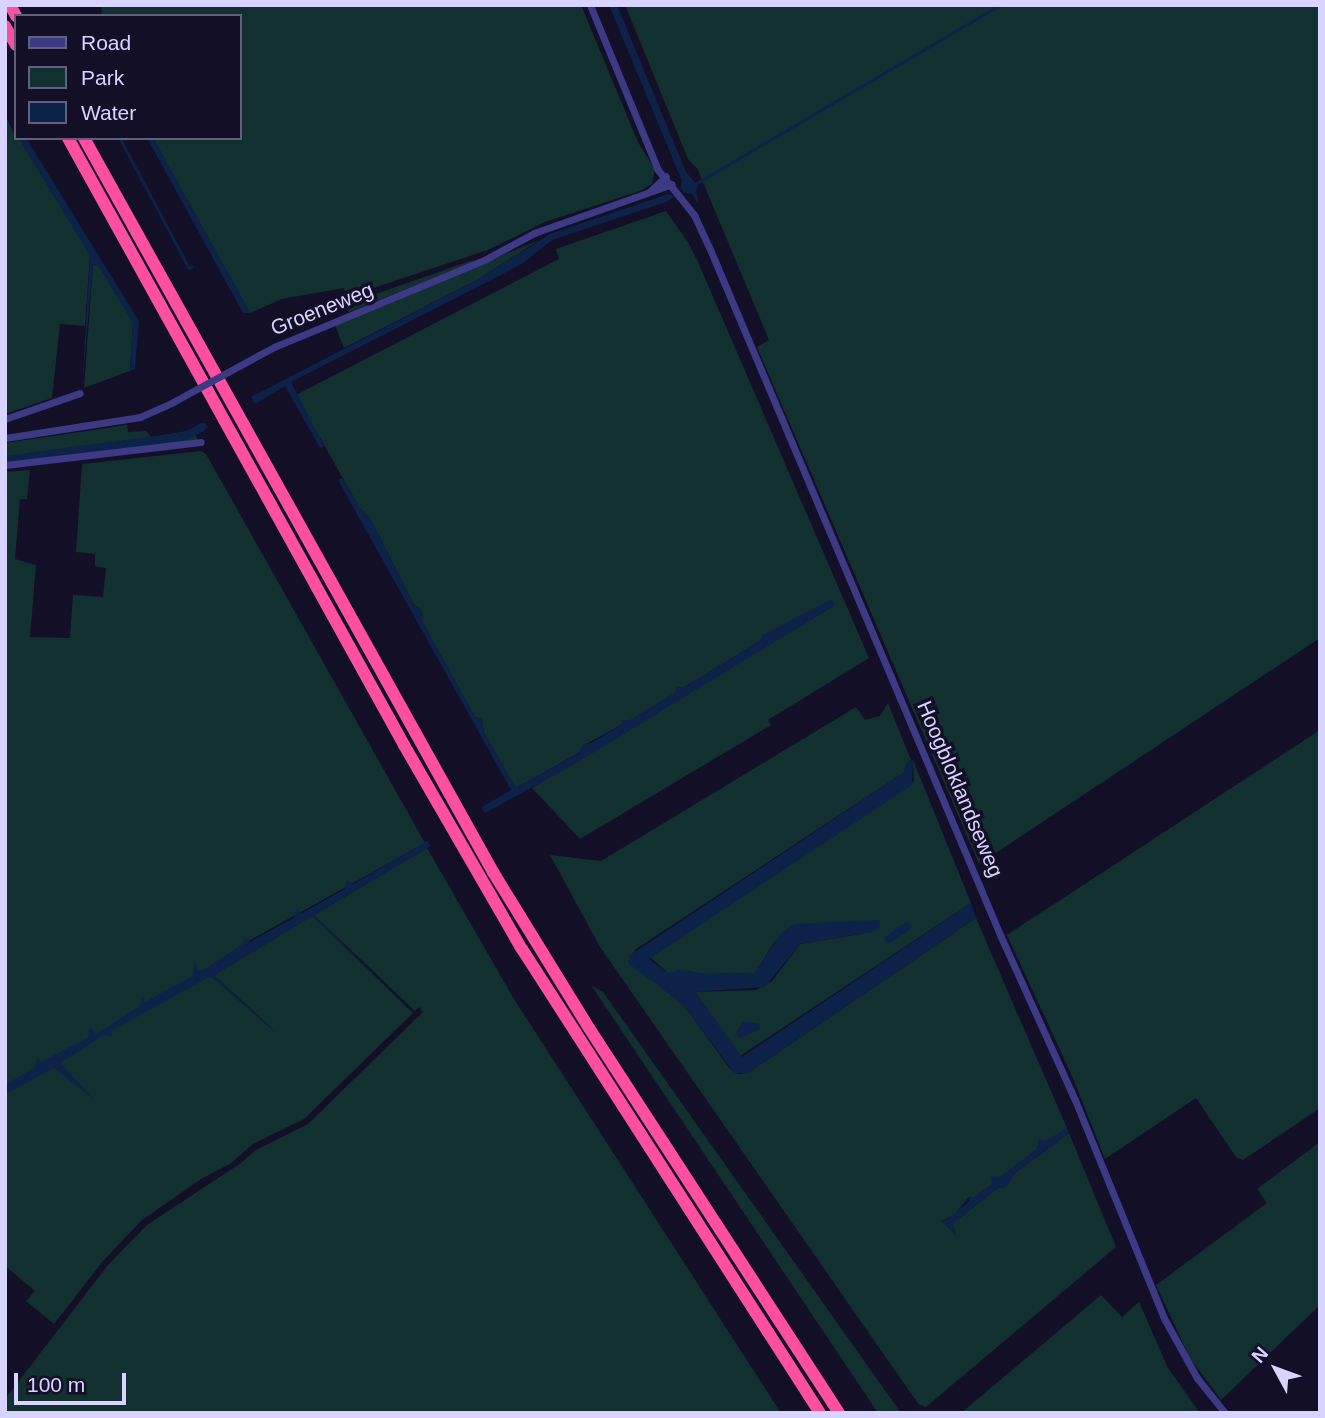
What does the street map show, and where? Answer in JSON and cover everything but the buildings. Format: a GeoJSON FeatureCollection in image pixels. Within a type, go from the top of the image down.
{"type":"FeatureCollection","features":[{"type":"Feature","properties":{"kind":"highway"},"geometry":{"type":"LineString","coordinates":[[5,26],[14,42]]}},
{"type":"Feature","properties":{"kind":"highway"},"geometry":{"type":"LineString","coordinates":[[69,140],[404,745],[510,927],[619,1104],[820,1413]]}},
{"type":"Feature","properties":{"kind":"highway"},"geometry":{"type":"LineString","coordinates":[[85,140],[493,872],[589,1028],[839,1412]]}},
{"type":"Feature","properties":{"kind":"street","name":"Hoogbloklandseweg"},"geometry":{"type":"LineString","coordinates":[[590,5],[654,153],[658,170],[682,197],[715,259],[1001,937],[1075,1100],[1165,1320],[1197,1378],[1226,1413]]}},
{"type":"Feature","properties":{"kind":"street","name":"Groeneweg"},"geometry":{"type":"LineString","coordinates":[[649,192],[666,176]]}},
{"type":"Feature","properties":{"kind":"street","name":"Groeneweg"},"geometry":{"type":"LineString","coordinates":[[5,438],[129,419],[173,401],[274,347],[474,264],[534,233],[649,192],[674,187]]}},
{"type":"Feature","properties":{"kind":"street"},"geometry":{"type":"LineString","coordinates":[[5,419],[80,393]]}},
{"type":"Feature","properties":{"kind":"street"},"geometry":{"type":"LineString","coordinates":[[5,465],[201,442]]}},
{"type":"Feature","properties":{"kind":"green space"},"geometry":{"type":"Polygon","coordinates":[[[101,5],[581,5],[638,142],[655,170],[652,184],[640,191],[545,222],[488,250],[346,297],[344,288],[282,299],[250,313],[154,140],[242,140],[242,14],[102,14],[101,5]]]}},
{"type":"Feature","properties":{"kind":"green space"},"geometry":{"type":"Polygon","coordinates":[[[625,5],[1320,5],[1320,638],[979,864],[757,347],[769,340],[697,168],[688,159],[625,5]]]}},
{"type":"Feature","properties":{"kind":"green space"},"geometry":{"type":"Polygon","coordinates":[[[5,115],[14,140],[20,140],[90,255],[85,326],[60,324],[52,398],[5,414],[5,115]]]}},
{"type":"Feature","properties":{"kind":"green space"},"geometry":{"type":"Polygon","coordinates":[[[666,211],[688,242],[698,262],[869,658],[768,720],[771,725],[580,839],[532,788],[835,605],[764,635],[760,641],[683,688],[678,687],[675,693],[629,721],[623,720],[621,725],[586,744],[577,754],[516,788],[484,733],[482,719],[475,717],[423,623],[421,609],[414,605],[370,518],[359,507],[296,395],[559,259],[556,249],[666,211]]]}},
{"type":"Feature","properties":{"kind":"green space"},"geometry":{"type":"Polygon","coordinates":[[[539,240],[479,279],[344,348],[335,325],[539,240]]]}},
{"type":"Feature","properties":{"kind":"green space"},"geometry":{"type":"Polygon","coordinates":[[[473,262],[349,312],[347,304],[473,262]]]}},
{"type":"Feature","properties":{"kind":"green space"},"geometry":{"type":"Polygon","coordinates":[[[93,264],[99,266],[133,322],[130,371],[84,388],[93,264]]]}},
{"type":"Feature","properties":{"kind":"green space"},"geometry":{"type":"Polygon","coordinates":[[[127,425],[128,432],[146,431],[151,437],[193,430],[198,440],[5,463],[5,443],[127,425]]]}},
{"type":"Feature","properties":{"kind":"green space"},"geometry":{"type":"Polygon","coordinates":[[[201,451],[206,454],[425,843],[245,943],[203,971],[198,971],[196,978],[206,972],[278,1034],[214,975],[312,916],[413,1013],[304,1119],[253,1144],[230,1164],[201,1179],[142,1220],[103,1261],[54,1324],[26,1301],[35,1291],[5,1266],[5,472],[30,470],[27,499],[20,499],[15,559],[36,565],[30,637],[70,638],[73,595],[103,597],[106,568],[95,566],[95,554],[76,552],[82,464],[201,451]]]}},
{"type":"Feature","properties":{"kind":"green space"},"geometry":{"type":"Polygon","coordinates":[[[888,703],[911,760],[903,773],[636,949],[628,962],[683,1004],[730,1069],[738,1074],[748,1073],[976,918],[1067,1128],[1046,1142],[1039,1140],[1037,1149],[1001,1177],[992,1177],[992,1184],[974,1198],[969,1197],[953,1216],[942,1221],[955,1234],[953,1224],[957,1220],[998,1188],[1005,1188],[1015,1173],[1069,1133],[1116,1247],[926,1407],[919,1405],[600,947],[550,855],[601,861],[856,707],[865,720],[880,716],[888,703]]]}},
{"type":"Feature","properties":{"kind":"green space"},"geometry":{"type":"Polygon","coordinates":[[[1320,730],[1320,1108],[1243,1160],[1236,1157],[1196,1098],[1105,1159],[1072,1076],[1007,935],[1320,730]]]}},
{"type":"Feature","properties":{"kind":"green space"},"geometry":{"type":"Polygon","coordinates":[[[913,760],[971,903],[740,1056],[695,992],[756,990],[772,981],[800,944],[872,932],[775,941],[755,973],[706,974],[686,971],[669,974],[650,957],[914,781],[913,760]]]}},
{"type":"Feature","properties":{"kind":"green space"},"geometry":{"type":"Polygon","coordinates":[[[427,848],[514,999],[781,1413],[5,1413],[5,1399],[108,1265],[147,1225],[241,1163],[256,1150],[308,1124],[423,1012],[419,1007],[415,1011],[314,915],[427,848]]]}},
{"type":"Feature","properties":{"kind":"green space"},"geometry":{"type":"Polygon","coordinates":[[[591,985],[603,992],[901,1413],[878,1413],[591,985]]]}},
{"type":"Feature","properties":{"kind":"green space"},"geometry":{"type":"Polygon","coordinates":[[[1320,1142],[1320,1305],[1221,1400],[1190,1358],[1156,1285],[1267,1203],[1257,1189],[1320,1142]]]}},
{"type":"Feature","properties":{"kind":"green space"},"geometry":{"type":"Polygon","coordinates":[[[1101,1295],[1122,1317],[1139,1302],[1168,1368],[1200,1413],[961,1413],[1101,1295]]]}},
{"type":"Feature","properties":{"kind":"water"},"geometry":{"type":"Polygon","coordinates":[[[609,5],[617,5],[686,172],[698,186],[696,190],[699,205],[692,194],[684,193],[681,188],[682,181],[609,5]]]}},
{"type":"Feature","properties":{"kind":"water"},"geometry":{"type":"Polygon","coordinates":[[[20,140],[27,140],[139,321],[135,369],[130,371],[133,322],[99,266],[93,264],[82,388],[90,255],[20,140]]]}},
{"type":"Feature","properties":{"kind":"water"},"geometry":{"type":"Polygon","coordinates":[[[148,140],[154,140],[250,313],[243,313],[148,140]]]}},
{"type":"Feature","properties":{"kind":"water"},"geometry":{"type":"Polygon","coordinates":[[[668,194],[676,196],[666,202],[552,240],[523,263],[501,275],[291,382],[324,446],[320,448],[285,386],[255,404],[251,397],[479,279],[550,234],[668,194]]]}},
{"type":"Feature","properties":{"kind":"water"},"geometry":{"type":"Polygon","coordinates":[[[342,478],[359,507],[370,518],[414,605],[421,609],[423,623],[475,717],[482,719],[484,733],[516,788],[578,754],[583,745],[591,743],[621,725],[623,720],[629,721],[675,693],[678,687],[683,688],[760,641],[763,635],[832,599],[835,605],[578,762],[485,813],[482,807],[511,790],[338,480],[342,478]]]}},
{"type":"Feature","properties":{"kind":"water"},"geometry":{"type":"Polygon","coordinates":[[[913,760],[912,785],[649,959],[669,974],[678,970],[706,974],[755,973],[781,933],[794,924],[879,920],[880,927],[872,932],[800,944],[765,987],[695,992],[742,1057],[971,903],[976,918],[748,1073],[734,1073],[683,1004],[629,964],[629,956],[903,773],[908,761],[913,760]]]}},
{"type":"Feature","properties":{"kind":"water"},"geometry":{"type":"Polygon","coordinates":[[[428,841],[431,846],[314,915],[414,1014],[312,916],[214,975],[279,1036],[211,976],[111,1031],[112,1037],[104,1035],[60,1063],[95,1100],[54,1068],[5,1094],[5,1085],[36,1067],[37,1057],[41,1062],[88,1038],[90,1027],[96,1034],[140,1006],[142,996],[145,1002],[193,976],[195,961],[198,970],[203,971],[244,943],[245,937],[250,942],[295,917],[296,908],[302,913],[345,889],[347,880],[353,884],[428,841]]]}},
{"type":"Feature","properties":{"kind":"water"},"geometry":{"type":"Polygon","coordinates":[[[906,922],[912,926],[911,929],[886,943],[885,937],[906,922]]]}},
{"type":"Feature","properties":{"kind":"water"},"geometry":{"type":"Polygon","coordinates":[[[743,1022],[758,1023],[761,1029],[740,1038],[736,1033],[743,1022]]]}},
{"type":"Feature","properties":{"kind":"water"},"geometry":{"type":"Polygon","coordinates":[[[1067,1128],[1069,1133],[1015,1173],[1005,1188],[998,1188],[957,1220],[953,1224],[956,1236],[941,1220],[947,1220],[969,1201],[969,1197],[974,1198],[992,1184],[991,1176],[1001,1177],[1037,1149],[1039,1140],[1046,1141],[1067,1128]]]}},
{"type":"Feature","properties":{"kind":"waterway"},"geometry":{"type":"LineString","coordinates":[[695,184],[1000,5]]}},
{"type":"Feature","properties":{"kind":"waterway"},"geometry":{"type":"LineString","coordinates":[[121,140],[189,268],[192,267]]}},
{"type":"Feature","properties":{"kind":"waterway"},"geometry":{"type":"LineString","coordinates":[[5,460],[185,436],[203,427]]}}]}
